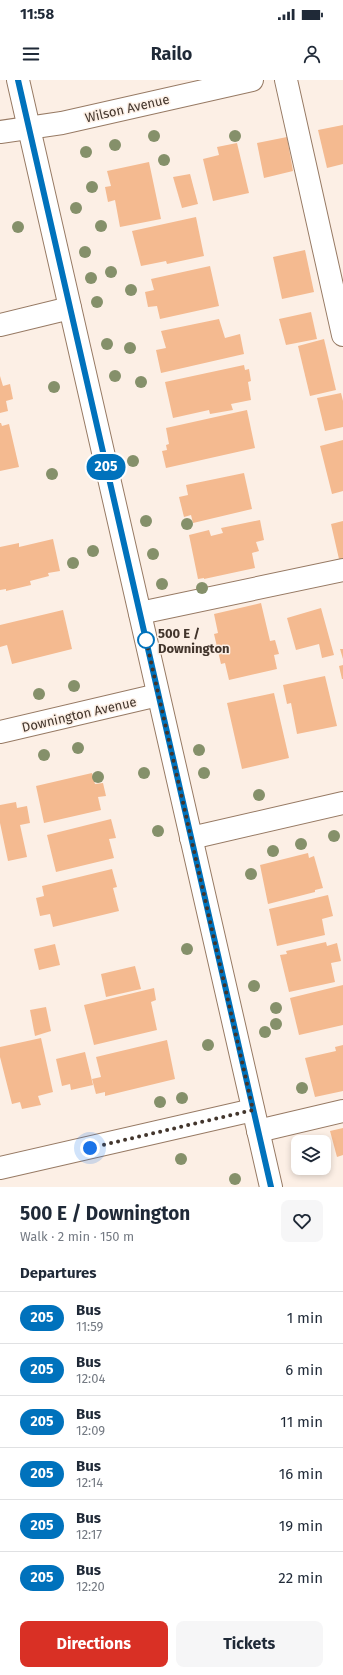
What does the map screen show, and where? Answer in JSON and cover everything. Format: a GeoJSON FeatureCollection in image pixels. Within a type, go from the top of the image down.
{"type":"FeatureCollection","features":[{"type":"Feature","properties":{"kind":"street"},"geometry":{"type":"LineString","coordinates":[[18,80],[271,1187]]}},
{"type":"Feature","properties":{"kind":"street","name":"Wilson Avenue"},"geometry":{"type":"LineString","coordinates":[[0,132],[62,123],[252,80]]}},
{"type":"Feature","properties":{"kind":"street"},"geometry":{"type":"LineString","coordinates":[[286,80],[343,335]]}},
{"type":"Feature","properties":{"kind":"street"},"geometry":{"type":"LineString","coordinates":[[0,325],[70,308]]}},
{"type":"Feature","properties":{"kind":"street"},"geometry":{"type":"LineString","coordinates":[[140,613],[343,570]]}},
{"type":"Feature","properties":{"kind":"street","name":"Downington Avenue"},"geometry":{"type":"LineString","coordinates":[[0,732],[158,695]]}},
{"type":"Feature","properties":{"kind":"street"},"geometry":{"type":"LineString","coordinates":[[191,838],[343,803]]}},
{"type":"Feature","properties":{"kind":"street"},"geometry":{"type":"LineString","coordinates":[[0,1168],[253,1110]]}},
{"type":"Feature","properties":{"kind":"street"},"geometry":{"type":"LineString","coordinates":[[258,1132],[343,1111]]}},
{"type":"Feature","properties":{"kind":"building"},"geometry":{"type":"Polygon","coordinates":[[[343,125],[343,164],[327,168],[318,130],[343,125]]]}},
{"type":"Feature","properties":{"kind":"building"},"geometry":{"type":"Polygon","coordinates":[[[287,137],[293,171],[264,178],[257,143],[287,137]]]}},
{"type":"Feature","properties":{"kind":"building"},"geometry":{"type":"Polygon","coordinates":[[[237,143],[249,193],[213,201],[203,159],[219,155],[217,147],[237,143]]]}},
{"type":"Feature","properties":{"kind":"building"},"geometry":{"type":"Polygon","coordinates":[[[149,162],[161,219],[120,227],[115,200],[108,202],[105,187],[111,186],[107,171],[149,162]]]}},
{"type":"Feature","properties":{"kind":"building"},"geometry":{"type":"Polygon","coordinates":[[[190,174],[198,204],[182,208],[173,177],[190,174]]]}},
{"type":"Feature","properties":{"kind":"building"},"geometry":{"type":"Polygon","coordinates":[[[196,217],[204,256],[167,264],[166,261],[141,266],[132,231],[196,217]]]}},
{"type":"Feature","properties":{"kind":"building"},"geometry":{"type":"Polygon","coordinates":[[[305,250],[314,292],[282,299],[273,257],[305,250]]]}},
{"type":"Feature","properties":{"kind":"building"},"geometry":{"type":"Polygon","coordinates":[[[210,266],[219,306],[160,319],[157,306],[148,307],[145,292],[154,290],[151,279],[210,266]]]}},
{"type":"Feature","properties":{"kind":"building"},"geometry":{"type":"Polygon","coordinates":[[[311,312],[317,339],[286,345],[279,319],[311,312]]]}},
{"type":"Feature","properties":{"kind":"building"},"geometry":{"type":"Polygon","coordinates":[[[219,319],[225,338],[240,334],[244,354],[161,373],[156,350],[166,348],[161,331],[219,319]]]}},
{"type":"Feature","properties":{"kind":"building"},"geometry":{"type":"Polygon","coordinates":[[[324,339],[336,390],[310,396],[298,346],[324,339]]]}},
{"type":"Feature","properties":{"kind":"building"},"geometry":{"type":"Polygon","coordinates":[[[244,365],[245,370],[249,369],[251,381],[248,382],[251,400],[231,404],[233,410],[210,414],[209,410],[173,418],[165,382],[244,365]]]}},
{"type":"Feature","properties":{"kind":"building"},"geometry":{"type":"Polygon","coordinates":[[[0,376],[3,386],[10,384],[13,399],[6,401],[8,411],[0,413],[0,376]]]}},
{"type":"Feature","properties":{"kind":"building"},"geometry":{"type":"Polygon","coordinates":[[[341,393],[343,401],[343,427],[325,431],[317,398],[341,393]]]}},
{"type":"Feature","properties":{"kind":"building"},"geometry":{"type":"Polygon","coordinates":[[[247,410],[255,448],[166,468],[162,451],[167,450],[166,445],[169,444],[166,428],[247,410]]]}},
{"type":"Feature","properties":{"kind":"building"},"geometry":{"type":"Polygon","coordinates":[[[0,423],[2,426],[9,424],[19,467],[0,471],[0,423]]]}},
{"type":"Feature","properties":{"kind":"building"},"geometry":{"type":"Polygon","coordinates":[[[343,440],[343,491],[332,494],[320,446],[343,440]]]}},
{"type":"Feature","properties":{"kind":"building"},"geometry":{"type":"Polygon","coordinates":[[[244,473],[252,509],[193,523],[191,515],[184,517],[179,497],[188,495],[186,485],[244,473]]]}},
{"type":"Feature","properties":{"kind":"building"},"geometry":{"type":"Polygon","coordinates":[[[260,520],[264,540],[256,542],[259,551],[252,553],[255,568],[198,579],[189,535],[209,530],[211,536],[223,533],[221,528],[260,520]]]}},
{"type":"Feature","properties":{"kind":"building"},"geometry":{"type":"Polygon","coordinates":[[[343,521],[343,558],[339,559],[331,524],[343,521]]]}},
{"type":"Feature","properties":{"kind":"building"},"geometry":{"type":"Polygon","coordinates":[[[53,539],[60,571],[48,573],[49,576],[30,581],[31,585],[6,591],[6,589],[0,590],[0,547],[19,543],[19,547],[53,539]]]}},
{"type":"Feature","properties":{"kind":"building"},"geometry":{"type":"Polygon","coordinates":[[[261,603],[270,641],[275,640],[279,654],[274,655],[277,669],[229,680],[225,663],[221,664],[214,634],[218,633],[214,614],[261,603]]]}},
{"type":"Feature","properties":{"kind":"building"},"geometry":{"type":"Polygon","coordinates":[[[321,608],[334,655],[322,658],[319,644],[296,650],[287,618],[321,608]]]}},
{"type":"Feature","properties":{"kind":"building"},"geometry":{"type":"Polygon","coordinates":[[[63,610],[72,649],[12,664],[7,645],[0,647],[0,625],[63,610]]]}},
{"type":"Feature","properties":{"kind":"building"},"geometry":{"type":"Polygon","coordinates":[[[340,649],[343,649],[343,659],[340,649]]]}},
{"type":"Feature","properties":{"kind":"building"},"geometry":{"type":"Polygon","coordinates":[[[343,665],[343,679],[342,679],[339,666],[343,665]]]}},
{"type":"Feature","properties":{"kind":"building"},"geometry":{"type":"Polygon","coordinates":[[[325,676],[337,726],[297,734],[291,703],[287,704],[283,685],[325,676]]]}},
{"type":"Feature","properties":{"kind":"building"},"geometry":{"type":"Polygon","coordinates":[[[274,693],[289,758],[242,769],[227,703],[274,693]]]}},
{"type":"Feature","properties":{"kind":"building"},"geometry":{"type":"Polygon","coordinates":[[[92,773],[95,784],[103,783],[106,796],[98,797],[101,810],[44,823],[36,786],[92,773]]]}},
{"type":"Feature","properties":{"kind":"building"},"geometry":{"type":"Polygon","coordinates":[[[16,802],[17,808],[27,806],[30,823],[20,825],[27,857],[8,861],[0,823],[0,805],[16,802]]]}},
{"type":"Feature","properties":{"kind":"building"},"geometry":{"type":"Polygon","coordinates":[[[111,819],[116,838],[109,839],[114,858],[56,872],[47,835],[111,819]]]}},
{"type":"Feature","properties":{"kind":"building"},"geometry":{"type":"Polygon","coordinates":[[[308,853],[309,858],[314,856],[323,888],[315,890],[315,892],[268,904],[260,865],[308,853]]]}},
{"type":"Feature","properties":{"kind":"building"},"geometry":{"type":"Polygon","coordinates":[[[112,869],[117,887],[113,888],[119,911],[53,927],[50,914],[40,916],[36,898],[44,896],[42,886],[112,869]]]}},
{"type":"Feature","properties":{"kind":"building"},"geometry":{"type":"Polygon","coordinates":[[[328,895],[333,916],[322,919],[325,935],[277,946],[269,909],[328,895]]]}},
{"type":"Feature","properties":{"kind":"building"},"geometry":{"type":"Polygon","coordinates":[[[326,942],[327,946],[337,943],[341,961],[331,963],[335,982],[289,992],[280,955],[287,954],[286,951],[326,942]]]}},
{"type":"Feature","properties":{"kind":"building"},"geometry":{"type":"Polygon","coordinates":[[[55,944],[60,965],[39,970],[34,949],[55,944]]]}},
{"type":"Feature","properties":{"kind":"building"},"geometry":{"type":"Polygon","coordinates":[[[135,966],[141,989],[106,997],[101,974],[135,966]]]}},
{"type":"Feature","properties":{"kind":"building"},"geometry":{"type":"Polygon","coordinates":[[[343,985],[343,1025],[299,1035],[290,998],[343,985]]]}},
{"type":"Feature","properties":{"kind":"building"},"geometry":{"type":"Polygon","coordinates":[[[154,988],[156,1000],[151,1002],[157,1030],[94,1045],[84,1005],[154,988]]]}},
{"type":"Feature","properties":{"kind":"building"},"geometry":{"type":"Polygon","coordinates":[[[46,1007],[51,1031],[35,1036],[30,1010],[46,1007]]]}},
{"type":"Feature","properties":{"kind":"building"},"geometry":{"type":"Polygon","coordinates":[[[41,1038],[53,1092],[38,1096],[41,1105],[22,1109],[20,1102],[12,1104],[0,1057],[0,1047],[41,1038]]]}},
{"type":"Feature","properties":{"kind":"building"},"geometry":{"type":"Polygon","coordinates":[[[167,1040],[175,1079],[105,1096],[105,1092],[96,1094],[92,1079],[101,1077],[96,1057],[167,1040]]]}},
{"type":"Feature","properties":{"kind":"building"},"geometry":{"type":"Polygon","coordinates":[[[343,1045],[343,1091],[315,1097],[305,1058],[336,1051],[335,1047],[343,1045]]]}},
{"type":"Feature","properties":{"kind":"building"},"geometry":{"type":"Polygon","coordinates":[[[85,1052],[93,1085],[71,1090],[70,1084],[62,1086],[56,1059],[85,1052]]]}},
{"type":"Feature","properties":{"kind":"building"},"geometry":{"type":"Polygon","coordinates":[[[343,1128],[343,1155],[337,1157],[330,1131],[343,1128]]]}},
{"type":"Feature","properties":{"kind":"bus line","name":"205"},"geometry":{"type":"LineString","coordinates":[[18,80],[271,1187]]}},
{"type":"Feature","properties":{"kind":"place","name":"500 E / Downington"},"geometry":{"type":"Point","coordinates":[146,640]}},
{"type":"Feature","properties":{"kind":"route"},"geometry":{"type":"LineString","coordinates":[[90,1148],[253,1110],[146,640]]}}]}
